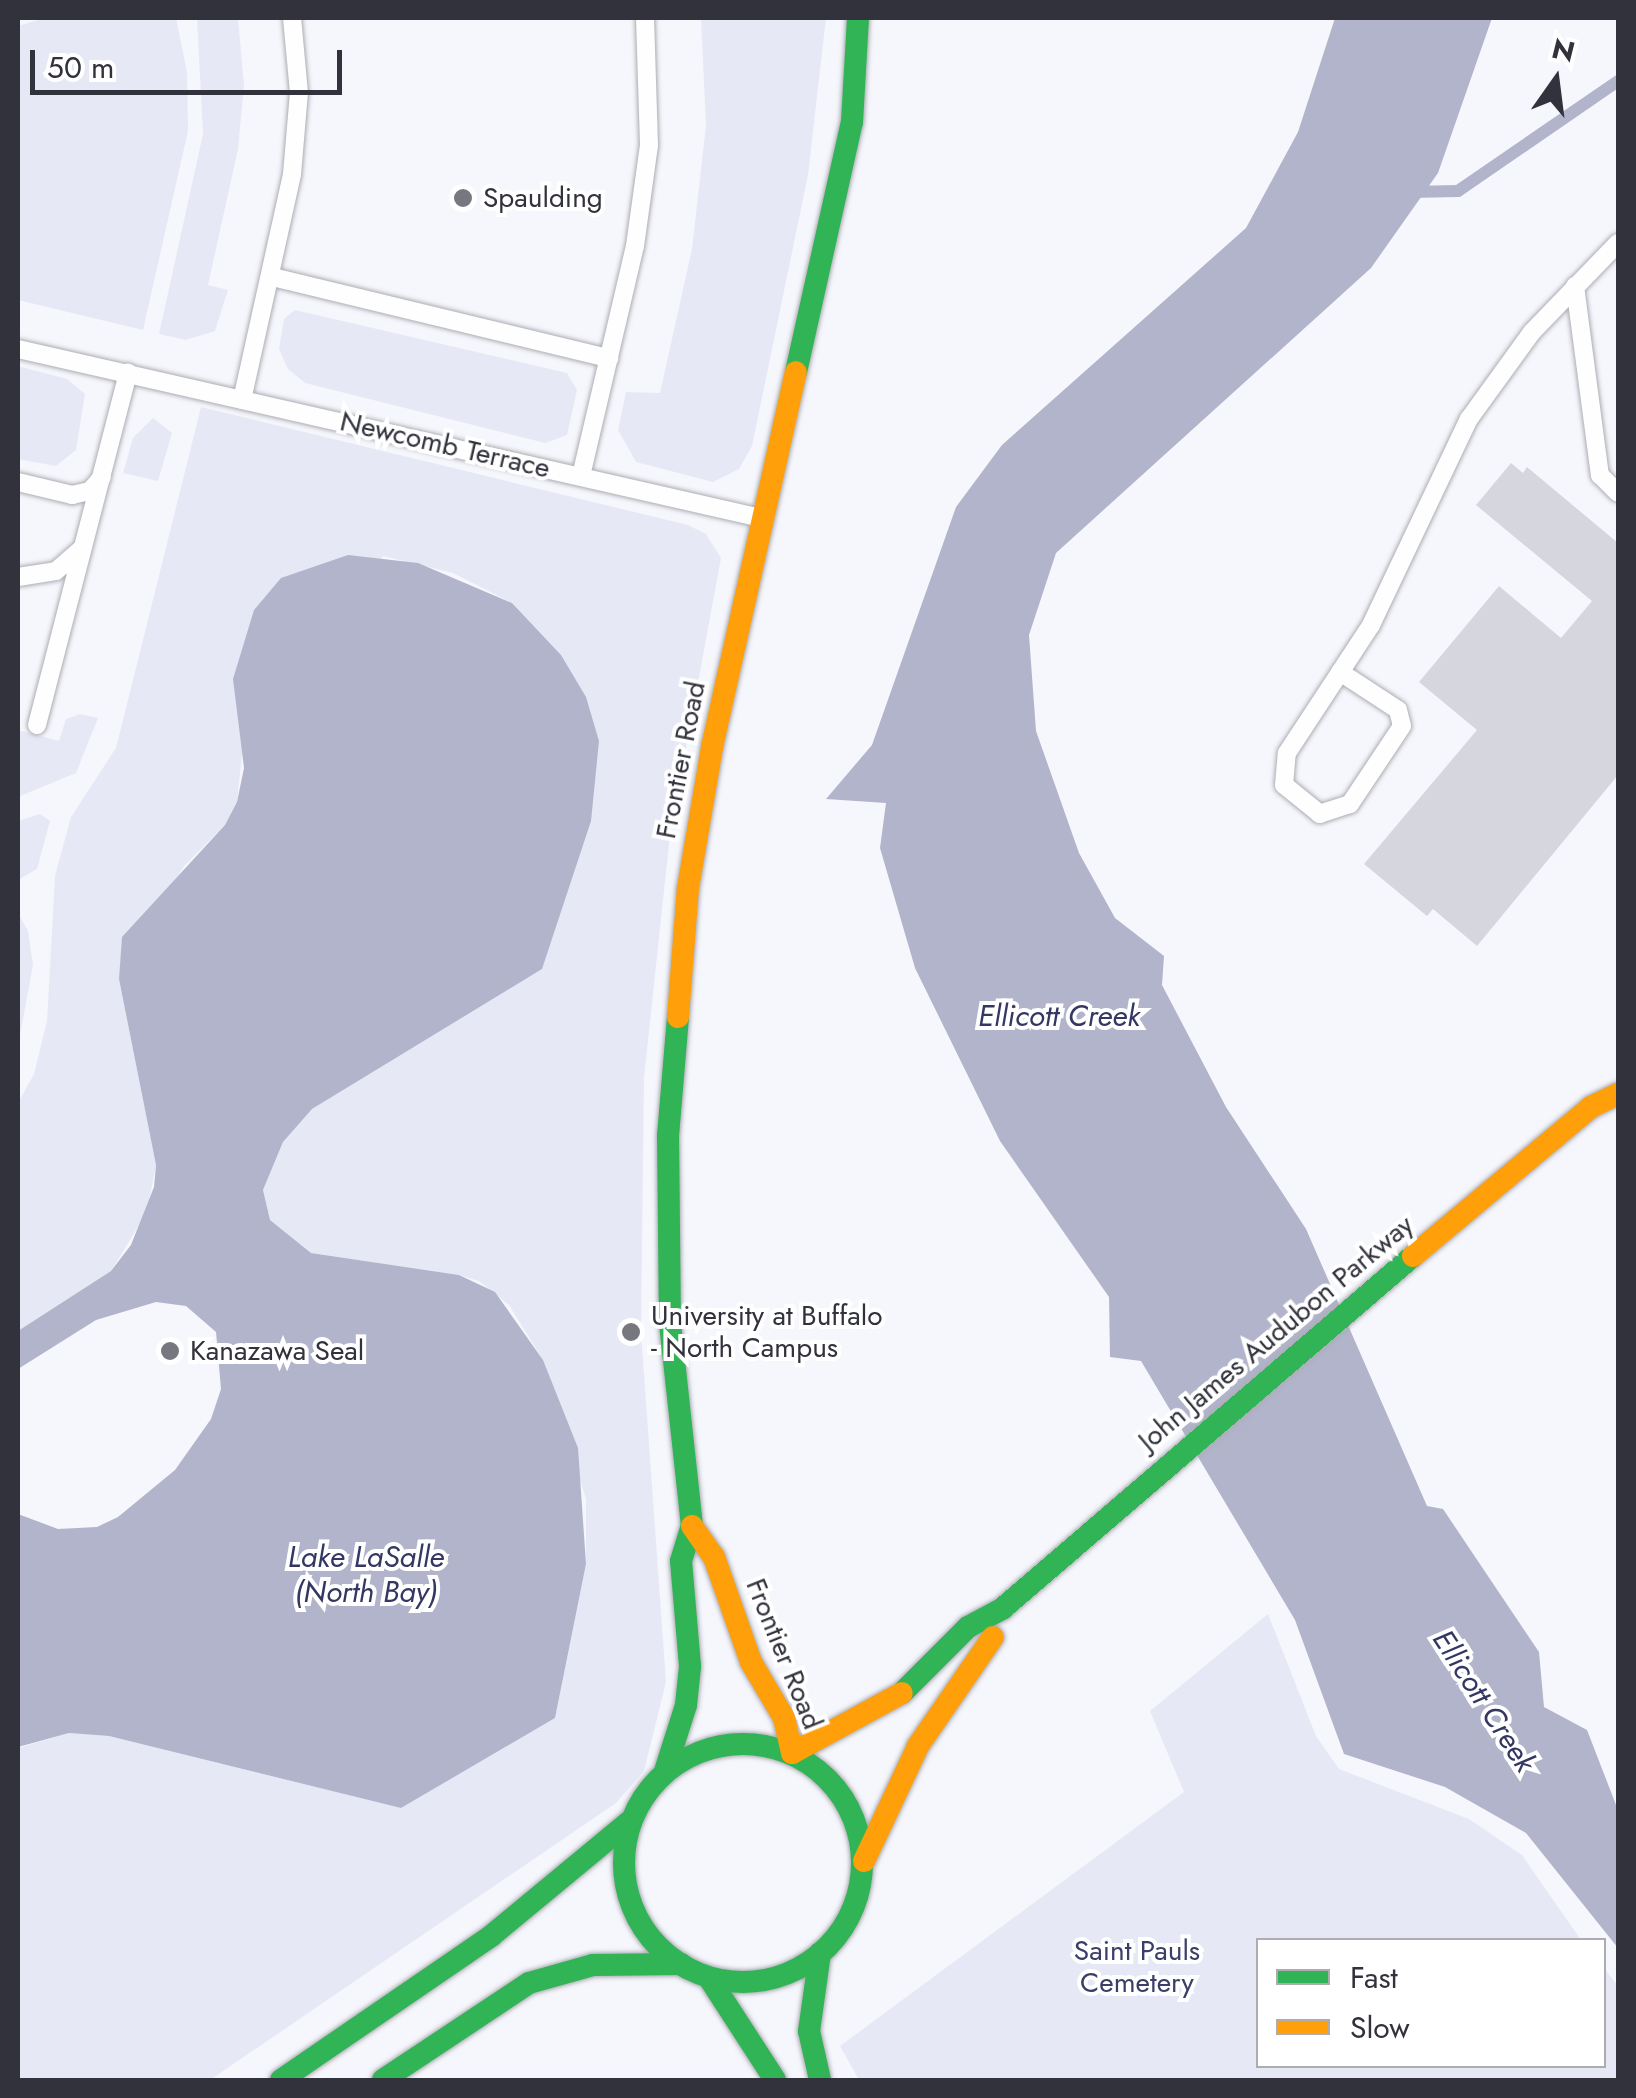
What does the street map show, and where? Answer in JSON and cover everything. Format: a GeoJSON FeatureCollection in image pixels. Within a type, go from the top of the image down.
{"type":"FeatureCollection","features":[{"type":"Feature","properties":{"kind":"main road","name":"Frontier Road"},"geometry":{"type":"LineString","coordinates":[[665,1772],[689,1688],[681,1561],[692,1526],[670,1325],[668,1136],[688,888],[762,518],[852,122],[858,18]]}},
{"type":"Feature","properties":{"kind":"main road","name":"John James Audubon Parkway"},"geometry":{"type":"LineString","coordinates":[[1591,1107],[1618,1065]]}},
{"type":"Feature","properties":{"kind":"main road","name":"John James Audubon Parkway"},"geometry":{"type":"LineString","coordinates":[[792,1752],[882,1710],[968,1627],[1003,1608],[1088,1528],[1591,1107],[1618,1094]]}},
{"type":"Feature","properties":{"kind":"main road","name":"Frontier Road"},"geometry":{"type":"LineString","coordinates":[[692,1526],[714,1557],[751,1662],[784,1718],[792,1752]]}},
{"type":"Feature","properties":{"kind":"main road","name":"John James Audubon Parkway"},"geometry":{"type":"LineString","coordinates":[[864,1861],[904,1771],[990,1646],[1003,1608]]}},
{"type":"Feature","properties":{"kind":"main road"},"geometry":{"type":"LineString","coordinates":[[281,2080],[491,1936],[630,1820],[665,1772],[718,1747],[792,1752],[839,1791],[864,1861],[850,1920],[820,1953],[775,1979],[711,1981]]}},
{"type":"Feature","properties":{"kind":"main road"},"geometry":{"type":"LineString","coordinates":[[630,1820],[624,1872],[632,1912],[680,1964],[711,1981],[774,2080]]}},
{"type":"Feature","properties":{"kind":"main road"},"geometry":{"type":"LineString","coordinates":[[820,1953],[809,2031],[820,2080]]}},
{"type":"Feature","properties":{"kind":"main road"},"geometry":{"type":"LineString","coordinates":[[383,2080],[529,1984],[593,1965],[680,1964]]}},
{"type":"Feature","properties":{"kind":"lane"},"geometry":{"type":"LineString","coordinates":[[242,400],[273,277],[298,93],[292,18]]}},
{"type":"Feature","properties":{"kind":"lane"},"geometry":{"type":"LineString","coordinates":[[581,476],[635,246],[649,145],[646,18]]}},
{"type":"Feature","properties":{"kind":"lane"},"geometry":{"type":"LineString","coordinates":[[1340,672],[1398,710],[1402,726],[1350,804],[1320,814],[1284,785],[1287,752],[1371,625],[1469,419],[1502,368],[1618,243]]}},
{"type":"Feature","properties":{"kind":"lane"},"geometry":{"type":"LineString","coordinates":[[273,277],[609,358]]}},
{"type":"Feature","properties":{"kind":"lane"},"geometry":{"type":"LineString","coordinates":[[1575,286],[1600,475],[1618,493]]}},
{"type":"Feature","properties":{"kind":"lane","name":"Newcomb Terrace"},"geometry":{"type":"LineString","coordinates":[[18,349],[762,518]]}},
{"type":"Feature","properties":{"kind":"lane"},"geometry":{"type":"LineString","coordinates":[[38,725],[128,373]]}},
{"type":"Feature","properties":{"kind":"lane"},"geometry":{"type":"LineString","coordinates":[[18,482],[72,495],[90,491],[102,477]]}},
{"type":"Feature","properties":{"kind":"lane"},"geometry":{"type":"LineString","coordinates":[[18,577],[56,571],[86,539]]}},
{"type":"Feature","properties":{"kind":"green space"},"geometry":{"type":"Polygon","coordinates":[[[44,18],[176,18],[187,72],[188,131],[143,330],[18,300],[18,26],[44,18]]]}},
{"type":"Feature","properties":{"kind":"green space"},"geometry":{"type":"Polygon","coordinates":[[[197,18],[238,18],[244,85],[238,149],[208,285],[228,290],[215,331],[186,340],[159,334],[203,134],[197,18]]]}},
{"type":"Feature","properties":{"kind":"green space"},"geometry":{"type":"Polygon","coordinates":[[[701,18],[826,18],[808,175],[752,446],[739,469],[713,482],[636,462],[618,430],[626,392],[660,393],[692,249],[706,125],[701,18]]]}},
{"type":"Feature","properties":{"kind":"green space"},"geometry":{"type":"Polygon","coordinates":[[[295,310],[567,373],[577,390],[567,435],[545,443],[305,383],[288,369],[279,349],[284,319],[295,310]]]}},
{"type":"Feature","properties":{"kind":"green space"},"geometry":{"type":"Polygon","coordinates":[[[18,366],[67,379],[85,394],[76,450],[56,466],[18,459],[18,366]]]}},
{"type":"Feature","properties":{"kind":"green space"},"geometry":{"type":"Polygon","coordinates":[[[201,407],[688,525],[706,534],[721,558],[670,835],[644,1078],[641,1332],[666,1682],[644,1771],[616,1803],[210,2080],[18,2080],[18,1748],[69,1733],[109,1736],[401,1808],[555,1718],[586,1564],[586,1499],[543,1360],[509,1305],[479,1281],[459,1275],[311,1253],[270,1220],[263,1190],[283,1142],[312,1109],[542,969],[561,655],[512,603],[453,573],[383,556],[243,745],[237,802],[225,825],[184,866],[119,979],[156,1165],[147,1212],[111,1271],[18,1331],[18,1103],[34,1074],[47,1021],[55,876],[71,817],[116,748],[201,407]]]}},
{"type":"Feature","properties":{"kind":"green space"},"geometry":{"type":"Polygon","coordinates":[[[153,418],[172,433],[158,481],[123,473],[133,438],[153,418]]]}},
{"type":"Feature","properties":{"kind":"green space"},"geometry":{"type":"Polygon","coordinates":[[[80,714],[98,718],[76,773],[18,797],[18,730],[59,741],[66,719],[80,714]]]}},
{"type":"Feature","properties":{"kind":"green space"},"geometry":{"type":"Polygon","coordinates":[[[40,814],[50,821],[37,869],[18,880],[18,821],[40,814]]]}},
{"type":"Feature","properties":{"kind":"green space"},"geometry":{"type":"Polygon","coordinates":[[[18,913],[28,931],[33,965],[18,1046],[18,913]]]}},
{"type":"Feature","properties":{"kind":"green space","name":"Saint Pauls Cemetery"},"geometry":{"type":"Polygon","coordinates":[[[1268,1614],[1316,1736],[1339,1769],[1469,1819],[1522,1855],[1580,1938],[1256,1938],[1256,2068],[1606,2068],[1606,1971],[1618,1986],[1618,2080],[859,2080],[840,2046],[1184,1792],[1150,1711],[1268,1614]]]}},
{"type":"Feature","properties":{"kind":"water","name":"Ellicott Creek"},"geometry":{"type":"Polygon","coordinates":[[[1335,18],[1492,18],[1438,173],[1371,268],[1056,553],[1029,635],[1036,731],[1079,853],[1115,918],[1164,956],[1162,985],[1226,1107],[1306,1229],[1427,1506],[1443,1509],[1539,1652],[1544,1707],[1587,1730],[1618,1810],[1618,1948],[1526,1833],[1445,1787],[1344,1754],[1295,1620],[1141,1361],[1110,1357],[1109,1297],[1000,1141],[915,968],[880,848],[886,803],[826,799],[872,745],[956,507],[1002,445],[1246,228],[1298,132],[1335,18]]]}},
{"type":"Feature","properties":{"kind":"water","name":"Lake LaSalle (North Bay)"},"geometry":{"type":"Polygon","coordinates":[[[348,555],[418,563],[512,603],[561,655],[586,697],[599,741],[591,821],[542,969],[312,1109],[283,1142],[263,1190],[270,1220],[311,1253],[459,1275],[495,1292],[543,1360],[578,1448],[586,1564],[555,1718],[401,1808],[109,1736],[69,1733],[18,1747],[18,1514],[58,1529],[97,1527],[118,1517],[175,1470],[211,1419],[221,1389],[216,1332],[186,1306],[156,1302],[96,1320],[18,1369],[18,1331],[111,1271],[131,1245],[154,1187],[156,1165],[119,979],[122,937],[225,825],[237,802],[244,768],[233,679],[254,610],[281,578],[348,555]]]}},
{"type":"Feature","properties":{"kind":"building"},"geometry":{"type":"Polygon","coordinates":[[[1511,463],[1523,473],[1527,467],[1618,543],[1618,775],[1477,946],[1433,909],[1427,916],[1364,864],[1477,730],[1419,682],[1499,586],[1561,638],[1592,601],[1476,505],[1511,463]]]}},
{"type":"Feature","properties":{"kind":"waterway"},"geometry":{"type":"LineString","coordinates":[[1410,192],[1458,191],[1618,81]]}},
{"type":"Feature","properties":{"kind":"traffic: fast"},"geometry":{"type":"LineString","coordinates":[[796,372],[852,122],[858,18]]}},
{"type":"Feature","properties":{"kind":"traffic: fast"},"geometry":{"type":"LineString","coordinates":[[665,1771],[686,1705],[690,1666],[681,1561],[692,1526],[670,1325],[668,1136],[678,1017]]}},
{"type":"Feature","properties":{"kind":"traffic: fast"},"geometry":{"type":"LineString","coordinates":[[902,1693],[968,1627],[1003,1608],[1413,1256]]}},
{"type":"Feature","properties":{"kind":"traffic: fast"},"geometry":{"type":"LineString","coordinates":[[743,1744],[789,1753],[827,1779],[853,1817],[862,1863],[853,1909],[827,1947],[789,1973],[743,1982],[697,1973],[659,1947],[633,1909],[624,1863],[633,1817],[659,1779],[697,1753],[743,1744]]}},
{"type":"Feature","properties":{"kind":"traffic: fast"},"geometry":{"type":"LineString","coordinates":[[281,2080],[491,1936],[630,1821]]}},
{"type":"Feature","properties":{"kind":"traffic: fast"},"geometry":{"type":"LineString","coordinates":[[820,1953],[809,2031],[820,2080]]}},
{"type":"Feature","properties":{"kind":"traffic: fast"},"geometry":{"type":"LineString","coordinates":[[383,2080],[529,1983],[593,1965],[681,1964]]}},
{"type":"Feature","properties":{"kind":"traffic: fast"},"geometry":{"type":"LineString","coordinates":[[711,1981],[775,2080]]}},
{"type":"Feature","properties":{"kind":"traffic: slow"},"geometry":{"type":"LineString","coordinates":[[678,1017],[688,888],[712,747],[796,372]]}},
{"type":"Feature","properties":{"kind":"traffic: slow"},"geometry":{"type":"LineString","coordinates":[[1413,1256],[1591,1107],[1618,1094]]}},
{"type":"Feature","properties":{"kind":"traffic: slow"},"geometry":{"type":"LineString","coordinates":[[692,1526],[714,1557],[751,1662],[784,1718],[792,1753],[902,1693]]}},
{"type":"Feature","properties":{"kind":"traffic: slow"},"geometry":{"type":"LineString","coordinates":[[864,1861],[918,1746],[993,1637]]}},
{"type":"Feature","properties":{"kind":"place","name":"Spaulding"},"geometry":{"type":"Point","coordinates":[463,198]}},
{"type":"Feature","properties":{"kind":"place","name":"University at Buffalo - North Campus"},"geometry":{"type":"Point","coordinates":[631,1332]}},
{"type":"Feature","properties":{"kind":"place","name":"Kanazawa Seal"},"geometry":{"type":"Point","coordinates":[170,1351]}}]}
